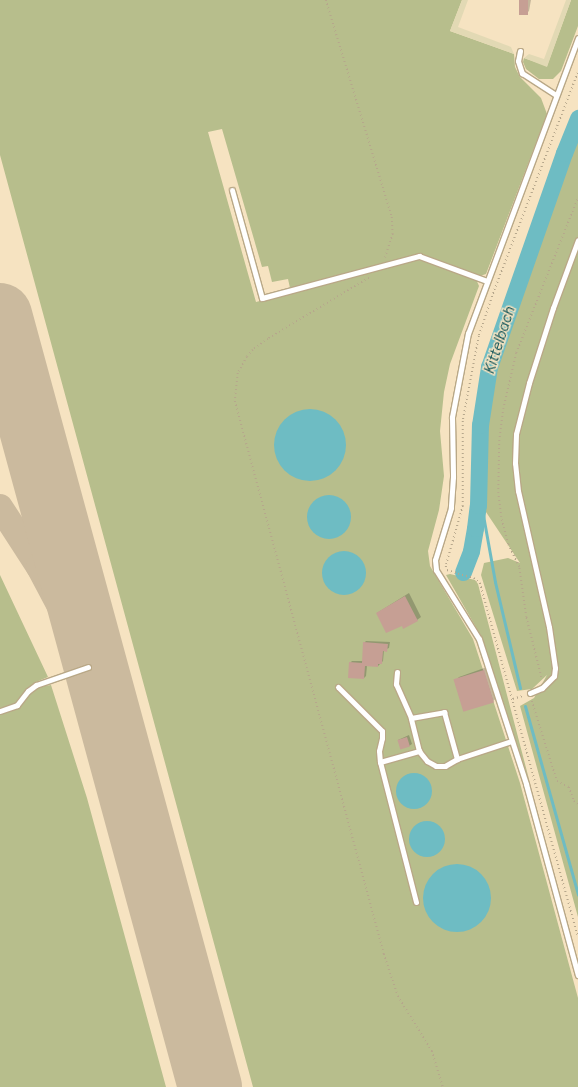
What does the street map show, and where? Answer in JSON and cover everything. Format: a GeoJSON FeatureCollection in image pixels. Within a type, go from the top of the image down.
{"type":"FeatureCollection","features":[{"type":"Feature","properties":{"kind":"lane"},"geometry":{"type":"LineString","coordinates":[[578,38],[468,332],[452,417],[453,477],[451,508],[435,560],[436,570],[479,639],[526,784],[578,975]]}},
{"type":"Feature","properties":{"kind":"lane"},"geometry":{"type":"LineString","coordinates":[[520,50],[518,61],[522,73],[556,95]]}},
{"type":"Feature","properties":{"kind":"lane"},"geometry":{"type":"LineString","coordinates":[[232,190],[262,298],[419,256],[487,281]]}},
{"type":"Feature","properties":{"kind":"lane"},"geometry":{"type":"LineString","coordinates":[[530,693],[542,688],[554,676],[555,668],[549,627],[518,491],[515,463],[516,434],[525,395],[552,308],[578,240]]}},
{"type":"Feature","properties":{"kind":"lane"},"geometry":{"type":"LineString","coordinates":[[0,711],[17,705],[28,691],[36,685],[88,667]]}},
{"type":"Feature","properties":{"kind":"lane"},"geometry":{"type":"LineString","coordinates":[[397,672],[396,684],[412,718],[419,751],[427,761],[436,766],[450,764],[457,759],[511,741]]}},
{"type":"Feature","properties":{"kind":"lane"},"geometry":{"type":"LineString","coordinates":[[338,687],[382,731],[379,751],[380,762],[416,902]]}},
{"type":"Feature","properties":{"kind":"lane"},"geometry":{"type":"LineString","coordinates":[[412,718],[444,712],[457,759]]}},
{"type":"Feature","properties":{"kind":"lane"},"geometry":{"type":"LineString","coordinates":[[380,762],[419,751]]}},
{"type":"Feature","properties":{"kind":"path"},"geometry":{"type":"LineString","coordinates":[[326,0],[392,216],[393,234],[391,243],[380,266],[368,279],[268,338],[253,350],[238,373],[235,401],[384,954],[398,996],[432,1051],[443,1087]]}},
{"type":"Feature","properties":{"kind":"path"},"geometry":{"type":"LineString","coordinates":[[578,73],[495,290],[479,336],[463,421],[463,506],[446,566],[447,570],[474,578],[480,583],[578,936]]}},
{"type":"Feature","properties":{"kind":"path"},"geometry":{"type":"LineString","coordinates":[[541,679],[526,618],[519,567],[508,544],[501,517],[498,493],[498,440],[503,409],[516,353],[578,197]]}},
{"type":"Feature","properties":{"kind":"path"},"geometry":{"type":"LineString","coordinates":[[513,699],[530,693],[557,781],[569,787],[574,800],[578,804]]}},
{"type":"Feature","properties":{"kind":"green space"},"geometry":{"type":"Polygon","coordinates":[[[0,0],[462,0],[450,31],[514,54],[515,67],[520,77],[541,98],[547,114],[486,274],[480,276],[421,254],[290,288],[288,279],[272,282],[268,266],[262,267],[222,129],[208,132],[256,302],[416,260],[428,261],[476,279],[479,286],[450,364],[444,392],[440,431],[444,476],[439,510],[428,551],[430,566],[473,639],[520,783],[578,998],[578,1087],[253,1087],[0,155],[0,0]]]}},
{"type":"Feature","properties":{"kind":"green space"},"geometry":{"type":"Polygon","coordinates":[[[571,0],[578,0],[578,26],[561,71],[553,79],[539,79],[526,69],[523,62],[524,58],[547,66],[571,0]]]}},
{"type":"Feature","properties":{"kind":"green space"},"geometry":{"type":"Polygon","coordinates":[[[578,136],[578,917],[520,706],[534,698],[547,675],[532,689],[517,691],[481,575],[484,563],[508,558],[520,563],[482,506],[484,459],[492,372],[578,136]]]}},
{"type":"Feature","properties":{"kind":"green space"},"geometry":{"type":"Polygon","coordinates":[[[450,574],[475,580],[478,584],[530,783],[481,636],[446,575],[450,574]]]}},
{"type":"Feature","properties":{"kind":"green space"},"geometry":{"type":"Polygon","coordinates":[[[0,575],[48,677],[36,682],[27,689],[14,704],[0,708],[0,575]]]}},
{"type":"Feature","properties":{"kind":"green space"},"geometry":{"type":"Polygon","coordinates":[[[51,685],[87,798],[166,1087],[0,1087],[0,714],[19,707],[31,692],[38,687],[51,685]]]}},
{"type":"Feature","properties":{"kind":"sand"},"geometry":{"type":"Polygon","coordinates":[[[462,0],[468,0],[458,27],[511,47],[514,54],[450,31],[462,0]]]}},
{"type":"Feature","properties":{"kind":"sand"},"geometry":{"type":"Polygon","coordinates":[[[566,0],[571,0],[547,67],[524,58],[529,54],[544,59],[566,0]]]}},
{"type":"Feature","properties":{"kind":"water"},"geometry":{"type":"Polygon","coordinates":[[[310,409],[324,412],[336,419],[343,431],[346,445],[343,459],[336,471],[324,478],[310,481],[296,478],[284,471],[277,459],[274,445],[277,431],[284,419],[296,412],[310,409]]]}},
{"type":"Feature","properties":{"kind":"water"},"geometry":{"type":"Polygon","coordinates":[[[325,495],[333,495],[345,501],[351,513],[351,521],[345,533],[333,539],[325,539],[313,533],[307,521],[307,513],[313,501],[325,495]]]}},
{"type":"Feature","properties":{"kind":"water"},"geometry":{"type":"Polygon","coordinates":[[[340,551],[348,551],[360,557],[366,569],[366,577],[360,589],[348,595],[340,595],[328,589],[322,577],[322,569],[328,557],[340,551]]]}},
{"type":"Feature","properties":{"kind":"water"},"geometry":{"type":"Polygon","coordinates":[[[414,773],[424,776],[429,781],[432,791],[429,801],[424,806],[414,809],[404,806],[399,801],[396,791],[399,781],[404,776],[414,773]]]}},
{"type":"Feature","properties":{"kind":"water"},"geometry":{"type":"Polygon","coordinates":[[[427,821],[440,826],[445,839],[440,852],[427,857],[414,852],[409,839],[414,826],[427,821]]]}},
{"type":"Feature","properties":{"kind":"water"},"geometry":{"type":"Polygon","coordinates":[[[457,864],[470,867],[481,874],[488,885],[491,898],[488,911],[481,922],[470,929],[457,932],[444,929],[433,922],[426,911],[423,898],[426,885],[433,874],[444,867],[457,864]]]}},
{"type":"Feature","properties":{"kind":"building"},"geometry":{"type":"Polygon","coordinates":[[[519,0],[528,0],[528,15],[519,15],[519,0]]]}},
{"type":"Feature","properties":{"kind":"building"},"geometry":{"type":"Polygon","coordinates":[[[405,596],[418,621],[403,629],[402,626],[386,633],[376,613],[405,596]]]}},
{"type":"Feature","properties":{"kind":"building"},"geometry":{"type":"Polygon","coordinates":[[[363,642],[388,644],[387,652],[383,651],[382,664],[378,664],[378,667],[365,666],[364,679],[348,678],[349,662],[362,663],[363,642]]]}},
{"type":"Feature","properties":{"kind":"building"},"geometry":{"type":"Polygon","coordinates":[[[484,670],[494,703],[463,712],[453,679],[484,670]]]}},
{"type":"Feature","properties":{"kind":"building"},"geometry":{"type":"Polygon","coordinates":[[[407,737],[410,747],[400,749],[397,740],[407,737]]]}},
{"type":"Feature","properties":{"kind":"waterway","name":"Kittelbach"},"geometry":{"type":"LineString","coordinates":[[463,572],[471,551],[478,505],[480,425],[489,367],[564,153],[578,118]]}},
{"type":"Feature","properties":{"kind":"waterway"},"geometry":{"type":"LineString","coordinates":[[478,505],[483,515],[495,582],[520,688]]}},
{"type":"Feature","properties":{"kind":"waterway"},"geometry":{"type":"LineString","coordinates":[[525,706],[578,895]]}},
{"type":"Feature","properties":{"kind":"taxiway"},"geometry":{"type":"LineString","coordinates":[[0,507],[39,567],[66,618],[88,667],[117,747]]}},
{"type":"Feature","properties":{"kind":"runway"},"geometry":{"type":"LineString","coordinates":[[0,315],[210,1087]]}}]}
